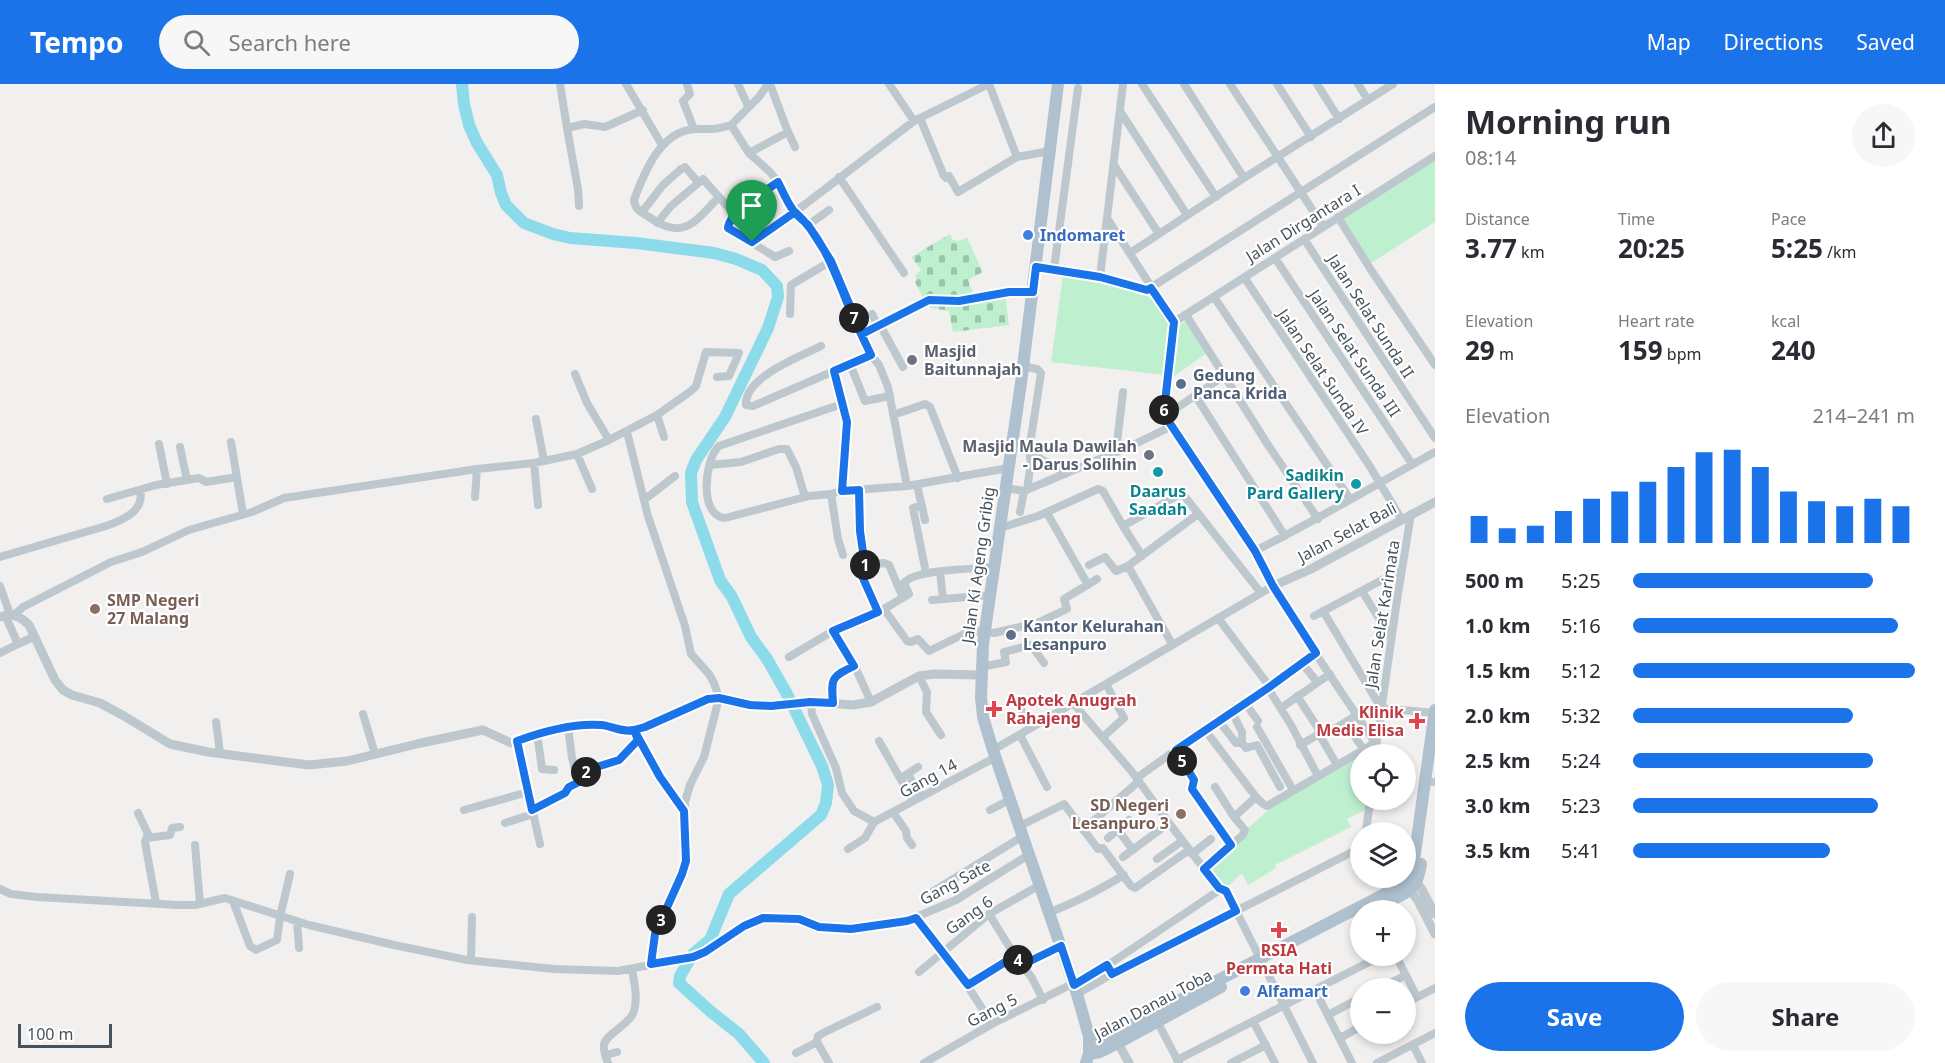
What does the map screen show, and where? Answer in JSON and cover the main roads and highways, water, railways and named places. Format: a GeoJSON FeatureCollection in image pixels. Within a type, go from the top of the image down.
{"type":"FeatureCollection","features":[{"type":"Feature","properties":{"kind":"main road","name":"Jalan Ki Ageng Gribig"},"geometry":{"type":"LineString","coordinates":[[1058,84],[1033,292],[981,671],[983,717],[1076,990],[1092,1051]]}},
{"type":"Feature","properties":{"kind":"main road"},"geometry":{"type":"LineString","coordinates":[[1416,830],[1435,712]]}},
{"type":"Feature","properties":{"kind":"main road"},"geometry":{"type":"LineString","coordinates":[[1416,850],[1434,782],[1435,768]]}},
{"type":"Feature","properties":{"kind":"main road","name":"Jalan Danau Toba"},"geometry":{"type":"LineString","coordinates":[[1092,1051],[1394,888]]}},
{"type":"Feature","properties":{"kind":"main road"},"geometry":{"type":"LineString","coordinates":[[1384,900],[1398,888]]}},
{"type":"Feature","properties":{"kind":"main road","name":"Jalan Danau Toba"},"geometry":{"type":"LineString","coordinates":[[1092,1051],[1118,1043],[1262,961],[1350,920]]}},
{"type":"Feature","properties":{"kind":"waterway"},"geometry":{"type":"LineString","coordinates":[[462,84],[469,125],[477,143],[497,175],[506,205],[524,223],[570,238],[636,243],[714,253],[762,270],[777,286],[778,297],[768,328],[725,417],[696,460],[691,473],[692,502],[720,580],[732,597],[751,637],[787,694],[822,766],[828,785],[826,803],[821,815],[729,894],[710,940],[693,954],[680,976],[679,983],[739,1034],[764,1063]]}},
{"type":"Feature","properties":{"kind":"place","name":"Indomaret"},"geometry":{"type":"Point","coordinates":[1028,235]}},
{"type":"Feature","properties":{"kind":"place","name":"Masjid Baitunnajah"},"geometry":{"type":"Point","coordinates":[912,360]}},
{"type":"Feature","properties":{"kind":"place","name":"Gedung Panca Krida"},"geometry":{"type":"Point","coordinates":[1181,384]}},
{"type":"Feature","properties":{"kind":"place","name":"Masjid Maula Dawilah - Darus Solihin"},"geometry":{"type":"Point","coordinates":[1149,455]}},
{"type":"Feature","properties":{"kind":"place","name":"Daarus Saadah"},"geometry":{"type":"Point","coordinates":[1158,472]}},
{"type":"Feature","properties":{"kind":"place","name":"Sadikin Pard Gallery"},"geometry":{"type":"Point","coordinates":[1356,484]}},
{"type":"Feature","properties":{"kind":"place","name":"SMP Negeri 27 Malang"},"geometry":{"type":"Point","coordinates":[95,609]}},
{"type":"Feature","properties":{"kind":"place","name":"Kantor Kelurahan Lesanpuro"},"geometry":{"type":"Point","coordinates":[1011,635]}},
{"type":"Feature","properties":{"kind":"place","name":"Apotek Anugrah Rahajeng"},"geometry":{"type":"Point","coordinates":[994,709]}},
{"type":"Feature","properties":{"kind":"place","name":"Klinik Medis Elisa"},"geometry":{"type":"Point","coordinates":[1417,721]}},
{"type":"Feature","properties":{"kind":"place","name":"SD Negeri Lesanpuro 3"},"geometry":{"type":"Point","coordinates":[1181,814]}},
{"type":"Feature","properties":{"kind":"place","name":"RSIA Permata Hati"},"geometry":{"type":"Point","coordinates":[1279,930]}},
{"type":"Feature","properties":{"kind":"place","name":"Alfamart"},"geometry":{"type":"Point","coordinates":[1245,991]}}]}
